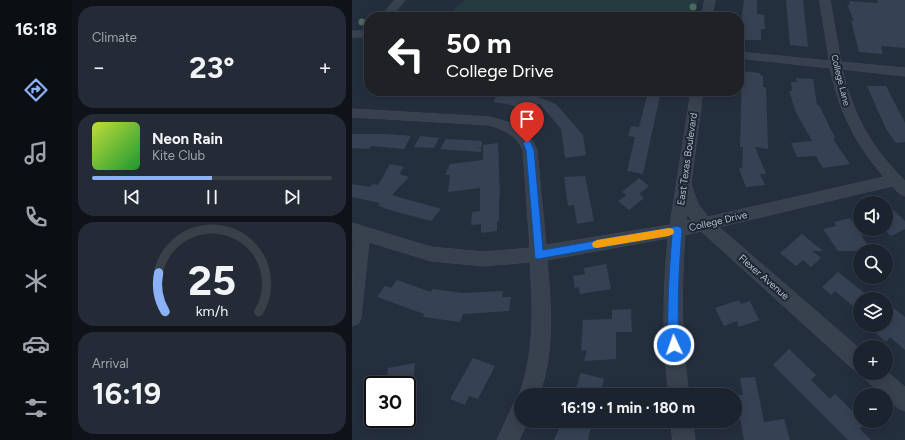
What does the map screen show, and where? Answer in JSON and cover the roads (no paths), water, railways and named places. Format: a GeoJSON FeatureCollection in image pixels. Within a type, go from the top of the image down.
{"type":"FeatureCollection","features":[{"type":"Feature","properties":{"kind":"street"},"geometry":{"type":"LineString","coordinates":[[390,12],[400,0]]}},
{"type":"Feature","properties":{"kind":"street"},"geometry":{"type":"LineString","coordinates":[[708,12],[710,0]]}},
{"type":"Feature","properties":{"kind":"street","name":"College Lane"},"geometry":{"type":"LineString","coordinates":[[825,0],[836,65],[847,109],[867,146],[900,185]]}},
{"type":"Feature","properties":{"kind":"street"},"geometry":{"type":"LineString","coordinates":[[352,34],[364,34]]}},
{"type":"Feature","properties":{"kind":"street"},"geometry":{"type":"LineString","coordinates":[[744,55],[905,72]]}},
{"type":"Feature","properties":{"kind":"street","name":"East Texas Boulevard"},"geometry":{"type":"LineString","coordinates":[[677,388],[674,360],[672,315],[673,275],[696,96]]}},
{"type":"Feature","properties":{"kind":"street"},"geometry":{"type":"LineString","coordinates":[[352,113],[490,121],[507,126],[520,134],[527,143],[530,150],[543,335],[540,359],[531,388]]}},
{"type":"Feature","properties":{"kind":"street","name":"Flexer Avenue"},"geometry":{"type":"LineString","coordinates":[[684,182],[691,207],[704,224],[853,356]]}},
{"type":"Feature","properties":{"kind":"street","name":"College Drive"},"geometry":{"type":"LineString","coordinates":[[357,232],[431,254],[457,258],[484,259],[538,255],[678,230],[900,185]]}},
{"type":"Feature","properties":{"kind":"street"},"geometry":{"type":"LineString","coordinates":[[352,317],[357,232]]}},
{"type":"Feature","properties":{"kind":"street"},"geometry":{"type":"LineString","coordinates":[[881,380],[905,401]]}},
{"type":"Feature","properties":{"kind":"street"},"geometry":{"type":"LineString","coordinates":[[508,440],[514,428]]}},
{"type":"Feature","properties":{"kind":"street"},"geometry":{"type":"LineString","coordinates":[[683,428],[684,440]]}}]}
